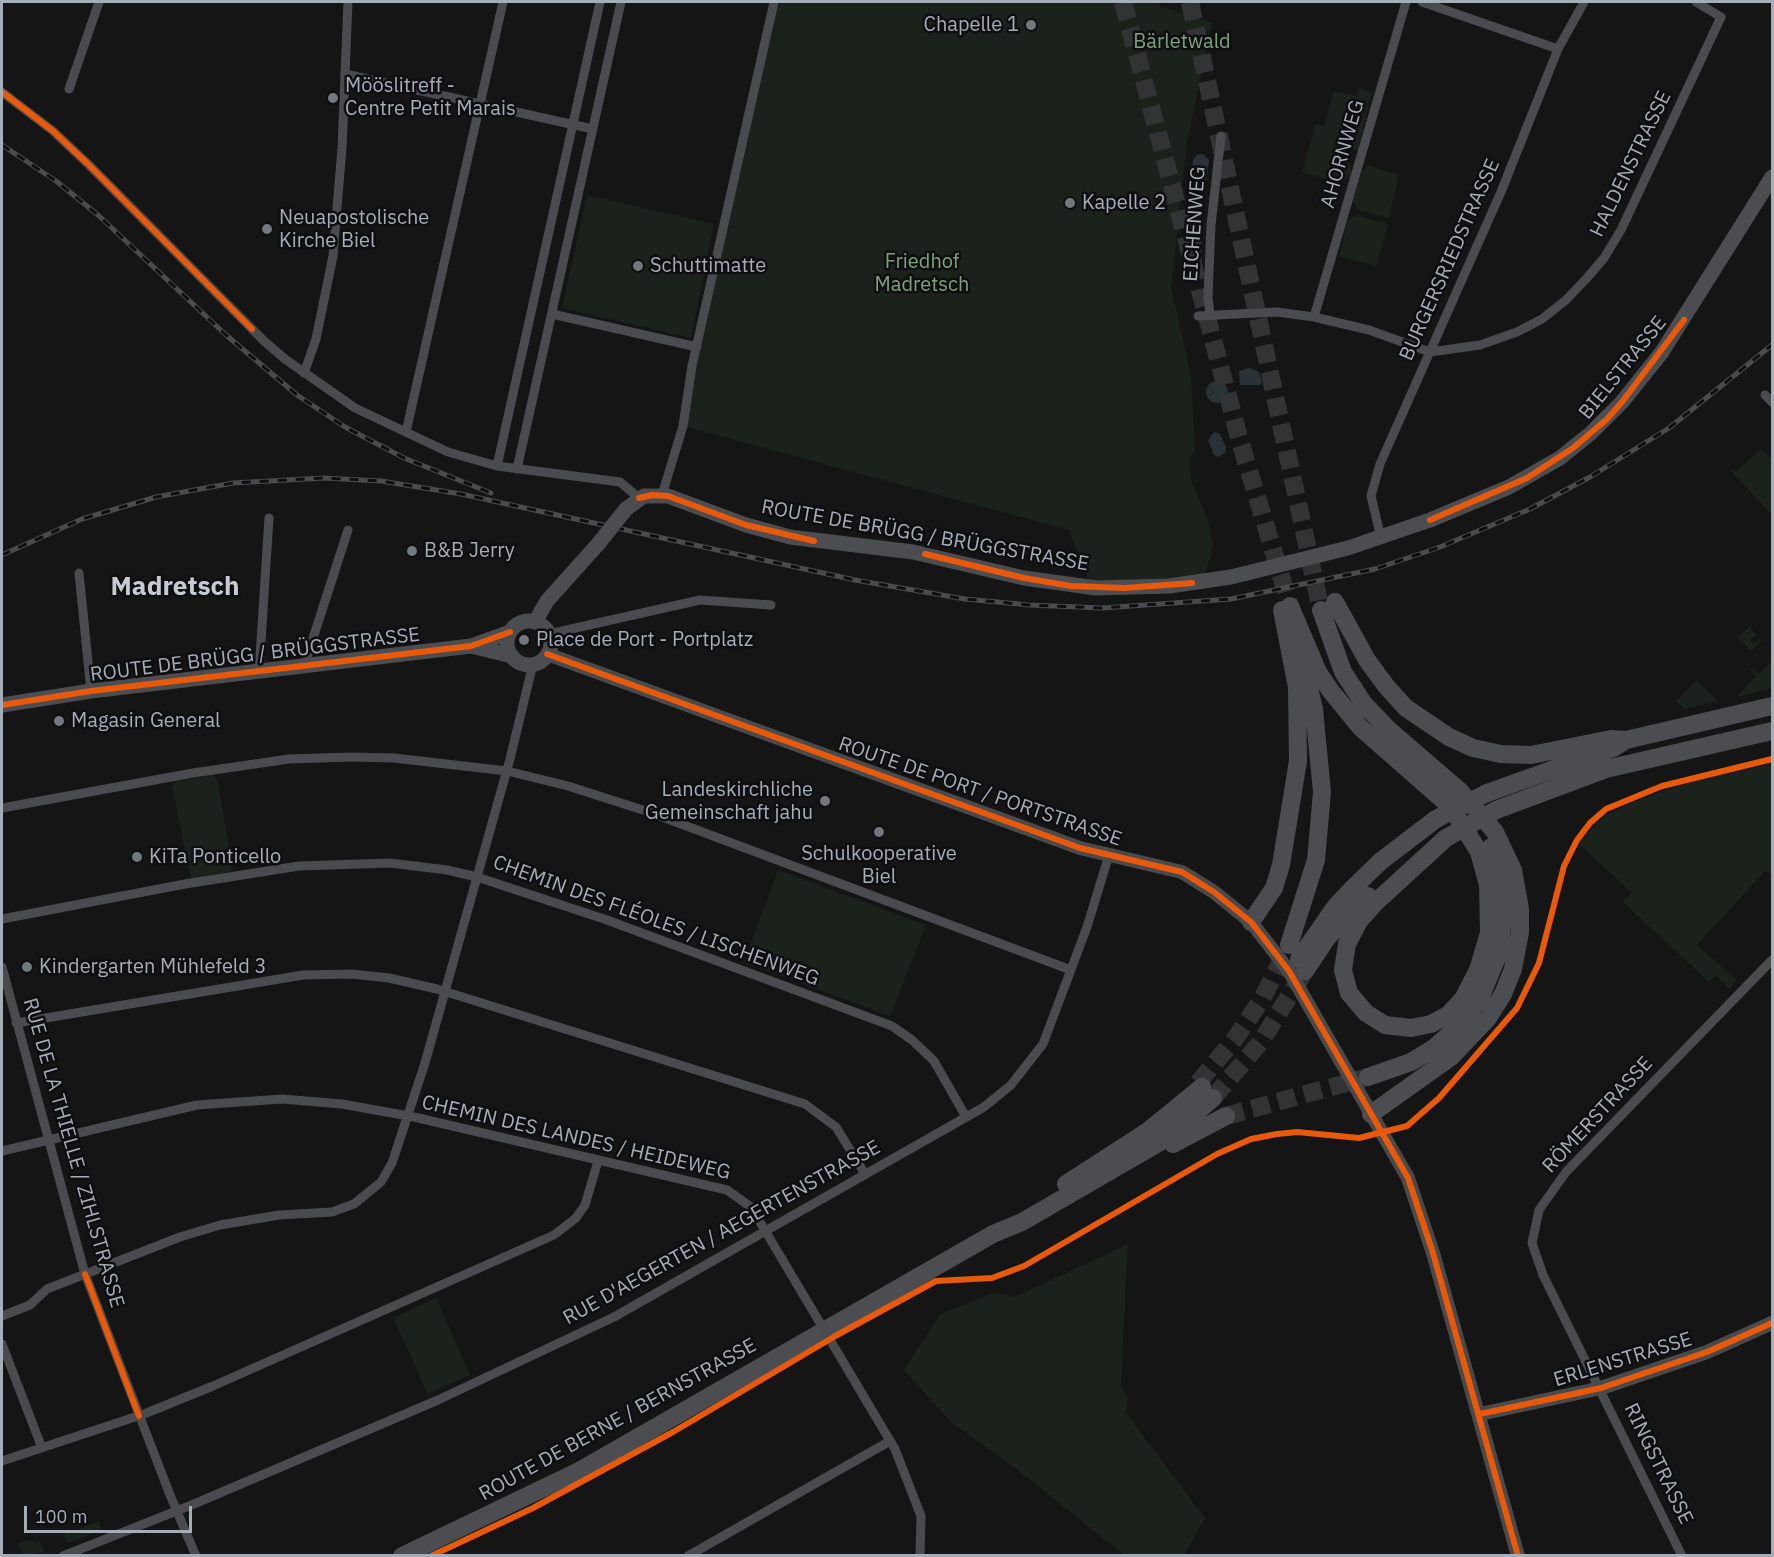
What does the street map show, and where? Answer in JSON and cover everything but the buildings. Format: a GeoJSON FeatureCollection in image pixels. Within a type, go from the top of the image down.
{"type":"FeatureCollection","features":[{"type":"Feature","properties":{"kind":"highway"},"geometry":{"type":"LineString","coordinates":[[1371,1114],[1426,1076],[1467,1042],[1497,1006],[1513,969],[1520,932],[1517,888],[1509,861],[1495,832],[1476,809],[1453,784],[1388,729],[1358,697],[1333,651],[1328,606],[1386,686],[1406,708],[1449,738],[1473,748],[1511,754],[1541,753],[1611,740],[1626,740],[1773,706]]}},
{"type":"Feature","properties":{"kind":"highway"},"geometry":{"type":"LineString","coordinates":[[1285,607],[1314,709],[1322,792],[1316,860],[1298,958]]}},
{"type":"Feature","properties":{"kind":"highway"},"geometry":{"type":"LineString","coordinates":[[1285,607],[1318,672],[1361,728],[1451,807],[1479,852],[1488,885],[1489,933],[1478,970],[1463,999],[1448,1015],[1431,1024],[1411,1028],[1385,1025],[1366,1013],[1349,993],[1343,970],[1347,944],[1356,926],[1372,906],[1446,838]]}},
{"type":"Feature","properties":{"kind":"highway"},"geometry":{"type":"LineString","coordinates":[[1246,917],[1274,888],[1281,865],[1298,761],[1297,687],[1285,607]]}},
{"type":"Feature","properties":{"kind":"highway"},"geometry":{"type":"LineString","coordinates":[[1298,958],[1385,879],[1446,838],[1496,810],[1606,769],[1773,731]]}},
{"type":"Feature","properties":{"kind":"highway"},"geometry":{"type":"LineString","coordinates":[[1298,958],[1336,906],[1353,888],[1381,861],[1436,819],[1488,793],[1613,748],[1626,740]]}},
{"type":"Feature","properties":{"kind":"highway"},"geometry":{"type":"LineString","coordinates":[[1368,1077],[1412,1062],[1447,1037],[1474,1007],[1492,973],[1502,936],[1503,894],[1498,867],[1476,809]]}},
{"type":"Feature","properties":{"kind":"highway"},"geometry":{"type":"LineString","coordinates":[[1204,1089],[1167,1138],[1022,1222],[993,1234],[1016,1215],[1173,1113],[1204,1089]]}},
{"type":"Feature","properties":{"kind":"highway"},"geometry":{"type":"LineString","coordinates":[[1109,1173],[1153,1155],[1226,1116]]}},
{"type":"Feature","properties":{"kind":"highway","name":"ROUTE DE BERNE / BERNSTRASSE"},"geometry":{"type":"LineString","coordinates":[[402,1556],[579,1472],[993,1234]]}},
{"type":"Feature","properties":{"kind":"main road","name":"BIELSTRASSE"},"geometry":{"type":"LineString","coordinates":[[1192,583],[1284,565],[1381,537],[1449,513],[1527,478],[1560,458],[1607,419],[1684,320],[1773,177]]}},
{"type":"Feature","properties":{"kind":"main road","name":"ROUTE DE BRÜGG / BRÜGGSTRASSE"},"geometry":{"type":"LineString","coordinates":[[639,498],[662,495],[746,525],[790,537],[913,552],[1048,582],[1110,588],[1192,583]]}},
{"type":"Feature","properties":{"kind":"main road"},"geometry":{"type":"LineString","coordinates":[[535,622],[547,602],[626,509],[639,498]]}},
{"type":"Feature","properties":{"kind":"main road"},"geometry":{"type":"LineString","coordinates":[[524,622],[535,622],[549,634],[550,648],[547,654],[533,664],[521,663],[512,656],[507,644],[510,632],[524,622]]}},
{"type":"Feature","properties":{"kind":"main road","name":"ROUTE DE BRÜGG / BRÜGGSTRASSE"},"geometry":{"type":"LineString","coordinates":[[2,705],[91,691],[471,646],[510,632]]}},
{"type":"Feature","properties":{"kind":"main road","name":"ROUTE DE BRÜGG / BRÜGGSTRASSE"},"geometry":{"type":"LineString","coordinates":[[471,646],[512,656]]}},
{"type":"Feature","properties":{"kind":"main road","name":"ROUTE DE PORT / PORTSTRASSE"},"geometry":{"type":"LineString","coordinates":[[547,654],[1080,848],[1182,872],[1214,892],[1246,917],[1289,971],[1408,1178],[1480,1414],[1518,1556]]}},
{"type":"Feature","properties":{"kind":"main road","name":"ERLENSTRASSE"},"geometry":{"type":"LineString","coordinates":[[1480,1414],[1601,1388],[1707,1352],[1773,1323]]}},
{"type":"Feature","properties":{"kind":"street"},"geometry":{"type":"LineString","coordinates":[[69,89],[99,2]]}},
{"type":"Feature","properties":{"kind":"street"},"geometry":{"type":"LineString","coordinates":[[304,373],[316,339],[333,256],[342,148],[348,2]]}},
{"type":"Feature","properties":{"kind":"street"},"geometry":{"type":"LineString","coordinates":[[406,432],[503,2]]}},
{"type":"Feature","properties":{"kind":"street"},"geometry":{"type":"LineString","coordinates":[[497,466],[600,2]]}},
{"type":"Feature","properties":{"kind":"street"},"geometry":{"type":"LineString","coordinates":[[517,469],[621,2]]}},
{"type":"Feature","properties":{"kind":"street"},"geometry":{"type":"LineString","coordinates":[[662,495],[683,426],[697,347],[774,2]]}},
{"type":"Feature","properties":{"kind":"street","name":"AHORNWEG"},"geometry":{"type":"LineString","coordinates":[[1314,316],[1406,2]]}},
{"type":"Feature","properties":{"kind":"street"},"geometry":{"type":"LineString","coordinates":[[1422,2],[1558,49]]}},
{"type":"Feature","properties":{"kind":"street","name":"BURGERSRIEDSTRASSE"},"geometry":{"type":"LineString","coordinates":[[1381,537],[1372,505],[1374,481],[1501,192],[1558,49],[1584,2]]}},
{"type":"Feature","properties":{"kind":"street","name":"HALDENSTRASSE"},"geometry":{"type":"LineString","coordinates":[[1198,316],[1277,312],[1314,316],[1369,330],[1430,352],[1480,345],[1517,332],[1542,319],[1566,300],[1592,273],[1621,230],[1721,17],[1696,2]]}},
{"type":"Feature","properties":{"kind":"street"},"geometry":{"type":"LineString","coordinates":[[345,74],[593,129]]}},
{"type":"Feature","properties":{"kind":"street"},"geometry":{"type":"LineString","coordinates":[[2,92],[53,131],[88,164],[252,329],[285,359],[356,408],[448,452],[497,466],[620,482],[639,498]]}},
{"type":"Feature","properties":{"kind":"street","name":"EICHENWEG"},"geometry":{"type":"LineString","coordinates":[[1210,315],[1208,297],[1211,225],[1221,136]]}},
{"type":"Feature","properties":{"kind":"street"},"geometry":{"type":"LineString","coordinates":[[552,314],[697,347]]}},
{"type":"Feature","properties":{"kind":"street"},"geometry":{"type":"LineString","coordinates":[[259,672],[270,518]]}},
{"type":"Feature","properties":{"kind":"street"},"geometry":{"type":"LineString","coordinates":[[304,666],[348,530]]}},
{"type":"Feature","properties":{"kind":"street"},"geometry":{"type":"LineString","coordinates":[[79,573],[91,691]]}},
{"type":"Feature","properties":{"kind":"street"},"geometry":{"type":"LineString","coordinates":[[549,634],[700,600],[771,605]]}},
{"type":"Feature","properties":{"kind":"street"},"geometry":{"type":"LineString","coordinates":[[2,1316],[30,1305],[47,1289],[180,1237],[220,1225],[279,1215],[332,1212],[354,1204],[372,1190],[387,1173],[408,1116],[477,877],[507,771],[533,664]]}},
{"type":"Feature","properties":{"kind":"street"},"geometry":{"type":"LineString","coordinates":[[2,808],[280,760],[325,757],[383,758],[507,771],[568,786],[649,812],[1071,970]]}},
{"type":"Feature","properties":{"kind":"street","name":"RUE D'AEGERTEN / AEGERTENSTRASSE"},"geometry":{"type":"LineString","coordinates":[[177,1511],[438,1400],[614,1317],[998,1097],[1032,1061],[1043,1044],[1104,877],[1108,855]]}},
{"type":"Feature","properties":{"kind":"street","name":"CHEMIN DES FLÉOLES / LISCHENWEG"},"geometry":{"type":"LineString","coordinates":[[2,919],[238,874],[329,863],[411,865],[477,877],[607,920],[892,1026],[912,1040],[934,1061],[966,1117]]}},
{"type":"Feature","properties":{"kind":"street","name":"RÖMERSTRASSE"},"geometry":{"type":"LineString","coordinates":[[1601,1388],[1543,1275],[1532,1243],[1539,1210],[1566,1172],[1773,960]]}},
{"type":"Feature","properties":{"kind":"street","name":"RUE DE LA THIELLE / ZIHLSTRASSE"},"geometry":{"type":"LineString","coordinates":[[2,967],[85,1274],[196,1556]]}},
{"type":"Feature","properties":{"kind":"street"},"geometry":{"type":"LineString","coordinates":[[16,1023],[303,975],[334,973],[412,983],[805,1104],[836,1127],[866,1174]]}},
{"type":"Feature","properties":{"kind":"street","name":"CHEMIN DES LANDES / HEIDEWEG"},"geometry":{"type":"LineString","coordinates":[[2,1151],[154,1113],[243,1100],[282,1099],[342,1104],[408,1116],[727,1190],[744,1200],[766,1231],[890,1441],[921,1516],[920,1556]]}},
{"type":"Feature","properties":{"kind":"street"},"geometry":{"type":"LineString","coordinates":[[2,1461],[139,1416],[213,1386],[554,1235],[576,1218],[585,1205],[598,1161]]}},
{"type":"Feature","properties":{"kind":"street"},"geometry":{"type":"LineString","coordinates":[[2,1344],[42,1448]]}},
{"type":"Feature","properties":{"kind":"street","name":"RINGSTRASSE"},"geometry":{"type":"LineString","coordinates":[[1601,1388],[1683,1556]]}},
{"type":"Feature","properties":{"kind":"street"},"geometry":{"type":"LineString","coordinates":[[688,1556],[890,1441]]}},
{"type":"Feature","properties":{"kind":"street"},"geometry":{"type":"LineString","coordinates":[[63,1556],[177,1511]]}},
{"type":"Feature","properties":{"kind":"green space","name":"Friedhof Madretsch"},"geometry":{"type":"Polygon","coordinates":[[[774,2],[1159,2],[1159,6],[1212,23],[1187,142],[1171,287],[1191,376],[1195,451],[1189,460],[1191,481],[1208,521],[1213,547],[1204,580],[1138,583],[1089,581],[1069,530],[683,426],[774,2]]]}},
{"type":"Feature","properties":{"kind":"green space"},"geometry":{"type":"Polygon","coordinates":[[[1359,88],[1372,92],[1358,150],[1348,148],[1345,158],[1351,167],[1351,177],[1340,183],[1302,172],[1316,124],[1324,126],[1334,91],[1356,96],[1359,88]]]}},
{"type":"Feature","properties":{"kind":"green space"},"geometry":{"type":"Polygon","coordinates":[[[1369,166],[1399,175],[1389,218],[1358,210],[1353,201],[1362,171],[1369,166]]]}},
{"type":"Feature","properties":{"kind":"green space","name":"Schuttimatte"},"geometry":{"type":"Polygon","coordinates":[[[587,195],[714,224],[691,338],[562,308],[587,195]]]}},
{"type":"Feature","properties":{"kind":"green space"},"geometry":{"type":"Polygon","coordinates":[[[1357,215],[1388,224],[1376,266],[1339,256],[1348,220],[1357,215]]]}},
{"type":"Feature","properties":{"kind":"green space"},"geometry":{"type":"Polygon","coordinates":[[[1761,450],[1772,459],[1772,515],[1731,471],[1733,469],[1736,471],[1761,450]]]}},
{"type":"Feature","properties":{"kind":"green space"},"geometry":{"type":"Polygon","coordinates":[[[1750,626],[1756,635],[1750,640],[1754,643],[1759,639],[1762,641],[1751,651],[1738,637],[1750,626]]]}},
{"type":"Feature","properties":{"kind":"green space"},"geometry":{"type":"Polygon","coordinates":[[[1772,661],[1772,688],[1737,697],[1756,676],[1750,669],[1759,674],[1772,661]]]}},
{"type":"Feature","properties":{"kind":"green space"},"geometry":{"type":"Polygon","coordinates":[[[1697,680],[1718,701],[1684,709],[1676,701],[1697,680]]]}},
{"type":"Feature","properties":{"kind":"green space"},"geometry":{"type":"Polygon","coordinates":[[[1772,763],[1772,876],[1766,870],[1697,945],[1737,980],[1729,989],[1716,975],[1709,982],[1623,902],[1632,893],[1578,843],[1604,816],[1633,802],[1676,786],[1772,763]]]}},
{"type":"Feature","properties":{"kind":"green space"},"geometry":{"type":"Polygon","coordinates":[[[213,775],[217,779],[233,869],[229,872],[191,879],[172,786],[175,782],[213,775]]]}},
{"type":"Feature","properties":{"kind":"green space"},"geometry":{"type":"Polygon","coordinates":[[[778,870],[926,925],[890,1016],[744,962],[778,870]]]}},
{"type":"Feature","properties":{"kind":"green space"},"geometry":{"type":"Polygon","coordinates":[[[1128,1244],[1121,1387],[1128,1397],[1126,1413],[1205,1518],[1184,1555],[1124,1555],[1018,1470],[952,1423],[904,1370],[940,1314],[994,1293],[1015,1297],[1128,1244]]]}},
{"type":"Feature","properties":{"kind":"green space"},"geometry":{"type":"Polygon","coordinates":[[[436,1298],[470,1375],[428,1394],[393,1318],[436,1298]]]}},
{"type":"Feature","properties":{"kind":"green space"},"geometry":{"type":"Polygon","coordinates":[[[99,1521],[101,1530],[68,1543],[63,1535],[99,1521]]]}},
{"type":"Feature","properties":{"kind":"green space"},"geometry":{"type":"Polygon","coordinates":[[[32,1540],[34,1543],[39,1541],[45,1552],[23,1555],[18,1543],[32,1540]]]}},
{"type":"Feature","properties":{"kind":"shaded area"},"geometry":{"type":"Polygon","coordinates":[[[1203,154],[1209,160],[1206,184],[1201,187],[1190,184],[1193,160],[1197,155],[1203,154]]]}},
{"type":"Feature","properties":{"kind":"shaded area"},"geometry":{"type":"Polygon","coordinates":[[[1195,219],[1202,223],[1201,265],[1190,268],[1184,266],[1186,223],[1195,219]]]}},
{"type":"Feature","properties":{"kind":"shaded area"},"geometry":{"type":"Polygon","coordinates":[[[1249,368],[1259,372],[1262,382],[1260,385],[1240,385],[1239,371],[1249,368]]]}},
{"type":"Feature","properties":{"kind":"shaded area"},"geometry":{"type":"Polygon","coordinates":[[[1217,381],[1227,388],[1228,392],[1221,402],[1217,403],[1207,396],[1206,392],[1213,382],[1217,381]]]}},
{"type":"Feature","properties":{"kind":"shaded area"},"geometry":{"type":"Polygon","coordinates":[[[1214,432],[1220,434],[1226,447],[1225,453],[1218,457],[1214,455],[1208,440],[1214,432]]]}},
{"type":"Feature","properties":{"kind":"tunnel"},"geometry":{"type":"LineString","coordinates":[[1123,2],[1240,441],[1290,606]]}},
{"type":"Feature","properties":{"kind":"tunnel"},"geometry":{"type":"LineString","coordinates":[[1190,2],[1321,610]]}},
{"type":"Feature","properties":{"kind":"tunnel"},"geometry":{"type":"LineString","coordinates":[[1198,1083],[1234,1040],[1262,999],[1289,946]]}},
{"type":"Feature","properties":{"kind":"tunnel"},"geometry":{"type":"LineString","coordinates":[[1213,1098],[1260,1043],[1305,971]]}},
{"type":"Feature","properties":{"kind":"tunnel"},"geometry":{"type":"LineString","coordinates":[[1226,1116],[1368,1077]]}},
{"type":"Feature","properties":{"kind":"railway"},"geometry":{"type":"LineString","coordinates":[[2,145],[56,181],[98,215],[226,335],[297,395],[345,427],[404,458],[491,493]]}},
{"type":"Feature","properties":{"kind":"railway"},"geometry":{"type":"LineString","coordinates":[[2,555],[82,519],[156,497],[233,483],[324,478],[381,481],[461,494],[855,580],[965,599],[1102,608],[1231,599],[1375,569],[1440,547],[1530,509],[1590,477],[1669,428],[1772,345]]}},
{"type":"Feature","properties":{"kind":"cycle path"},"geometry":{"type":"LineString","coordinates":[[2,92],[53,131],[88,164],[252,329]]}},
{"type":"Feature","properties":{"kind":"cycle path"},"geometry":{"type":"LineString","coordinates":[[1430,520],[1527,478],[1573,448],[1607,419],[1622,402],[1684,320]]}},
{"type":"Feature","properties":{"kind":"cycle path"},"geometry":{"type":"LineString","coordinates":[[639,498],[652,495],[668,496],[746,525],[814,541]]}},
{"type":"Feature","properties":{"kind":"cycle path"},"geometry":{"type":"LineString","coordinates":[[925,554],[1024,578],[1071,586],[1125,588],[1192,583]]}},
{"type":"Feature","properties":{"kind":"cycle path"},"geometry":{"type":"LineString","coordinates":[[2,705],[91,691],[471,646],[510,632]]}},
{"type":"Feature","properties":{"kind":"cycle path"},"geometry":{"type":"LineString","coordinates":[[547,654],[1080,848],[1182,872],[1214,892],[1251,922],[1289,971],[1408,1178],[1433,1253],[1518,1556]]}},
{"type":"Feature","properties":{"kind":"cycle path"},"geometry":{"type":"LineString","coordinates":[[431,1556],[533,1508],[673,1432],[837,1335],[936,1281],[992,1278],[1024,1266],[1217,1154],[1251,1139],[1297,1132],[1359,1138],[1407,1126],[1439,1098],[1517,1008],[1539,963],[1564,866],[1577,840],[1590,823],[1606,809],[1662,786],[1772,759]]}},
{"type":"Feature","properties":{"kind":"cycle path"},"geometry":{"type":"LineString","coordinates":[[85,1274],[139,1416]]}},
{"type":"Feature","properties":{"kind":"cycle path"},"geometry":{"type":"LineString","coordinates":[[1480,1414],[1601,1388],[1707,1352],[1772,1323]]}},
{"type":"Feature","properties":{"kind":"place","name":"Chapelle 1"},"geometry":{"type":"Point","coordinates":[1031,25]}},
{"type":"Feature","properties":{"kind":"place","name":"Mööslitreff - Centre Petit Marais"},"geometry":{"type":"Point","coordinates":[333,98]}},
{"type":"Feature","properties":{"kind":"place","name":"Kapelle 2"},"geometry":{"type":"Point","coordinates":[1070,203]}},
{"type":"Feature","properties":{"kind":"place","name":"Neuapostolische Kirche Biel"},"geometry":{"type":"Point","coordinates":[267,229]}},
{"type":"Feature","properties":{"kind":"place","name":"Schuttimatte"},"geometry":{"type":"Point","coordinates":[638,266]}},
{"type":"Feature","properties":{"kind":"place","name":"B&B Jerry"},"geometry":{"type":"Point","coordinates":[412,551]}},
{"type":"Feature","properties":{"kind":"place","name":"Place de Port - Portplatz"},"geometry":{"type":"Point","coordinates":[524,640]}},
{"type":"Feature","properties":{"kind":"place","name":"Magasin General"},"geometry":{"type":"Point","coordinates":[59,721]}},
{"type":"Feature","properties":{"kind":"place","name":"Landeskirchliche Gemeinschaft jahu"},"geometry":{"type":"Point","coordinates":[825,801]}},
{"type":"Feature","properties":{"kind":"place","name":"Schulkooperative Biel"},"geometry":{"type":"Point","coordinates":[879,832]}},
{"type":"Feature","properties":{"kind":"place","name":"KiTa Ponticello"},"geometry":{"type":"Point","coordinates":[137,857]}},
{"type":"Feature","properties":{"kind":"place","name":"Kindergarten Mühlefeld 3"},"geometry":{"type":"Point","coordinates":[27,967]}},
{"type":"Feature","properties":{"kind":"district","name":"Madretsch"},"geometry":{"type":"Point","coordinates":[175,587]}},
{"type":"Feature","properties":{"kind":"park label","name":"Bärletwald"},"geometry":{"type":"Point","coordinates":[1182,42]}}]}
